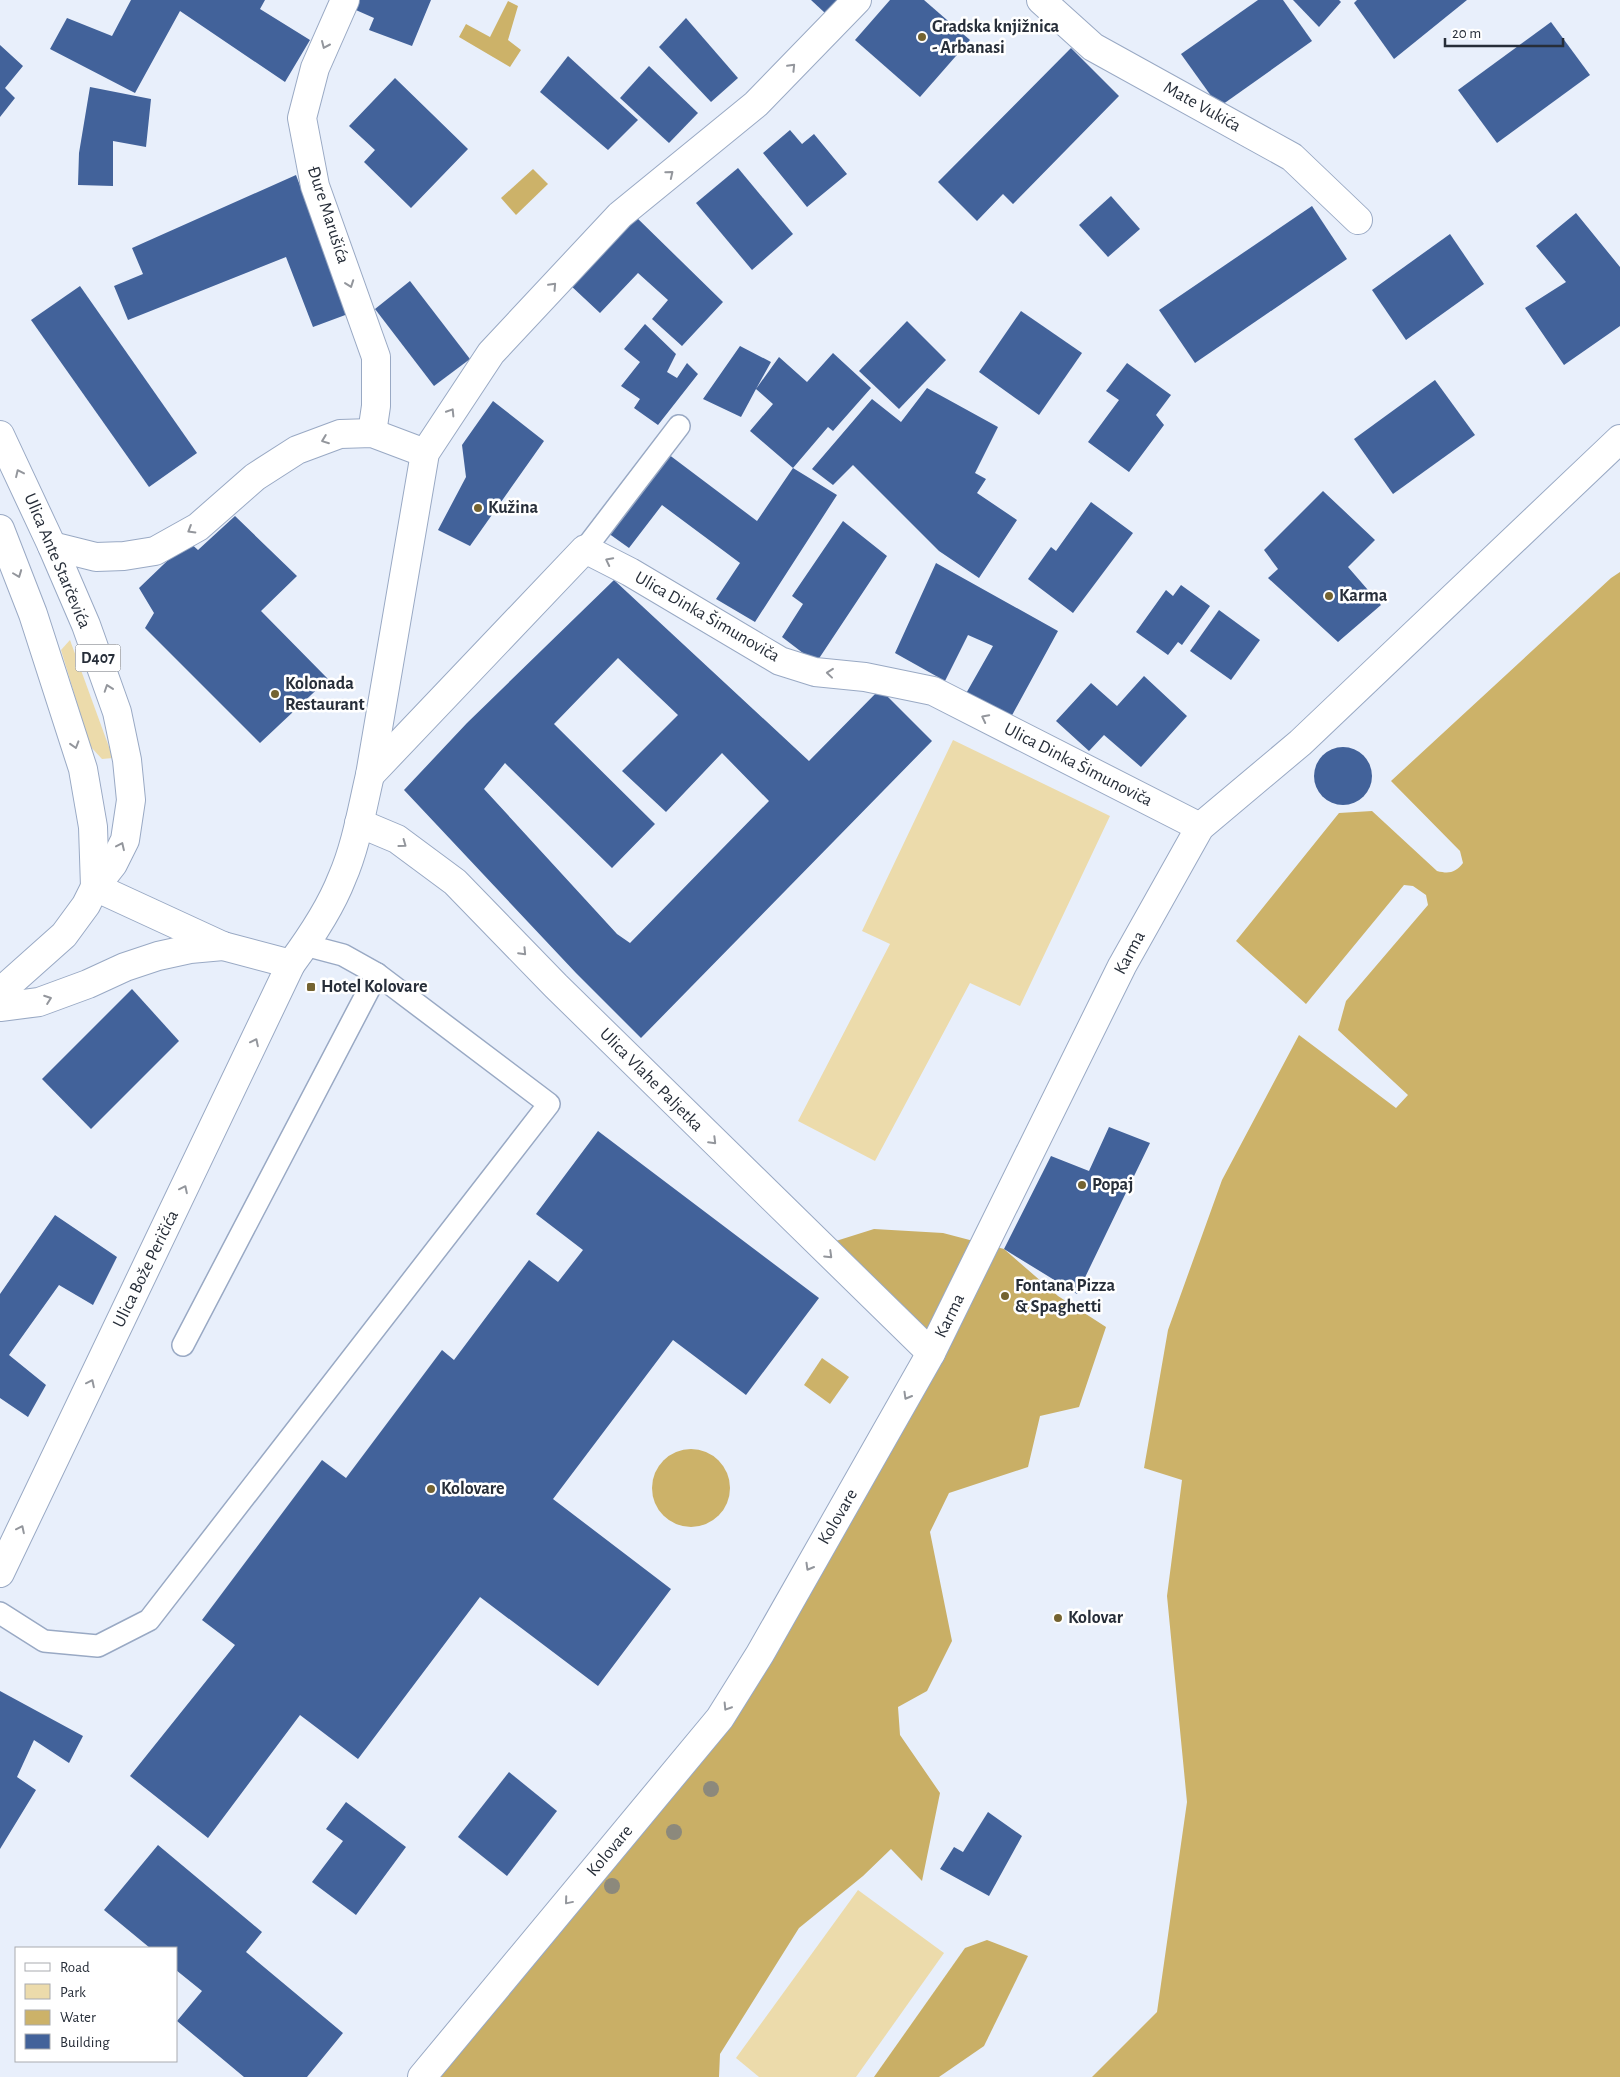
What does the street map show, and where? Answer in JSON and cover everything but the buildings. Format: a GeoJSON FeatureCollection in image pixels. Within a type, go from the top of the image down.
{"type":"FeatureCollection","features":[{"type":"Feature","properties":{"kind":"street","name":"Đure Marušića"},"geometry":{"type":"LineString","coordinates":[[345,0],[315,68],[302,118],[315,186],[376,357],[376,406],[372,433]]}},
{"type":"Feature","properties":{"kind":"street"},"geometry":{"type":"LineString","coordinates":[[52,546],[96,557],[124,556],[156,551],[198,527],[255,477],[297,450],[340,434],[372,433],[425,453],[491,353],[620,215],[756,104],[857,0]]}},
{"type":"Feature","properties":{"kind":"street","name":"Mate Vukića"},"geometry":{"type":"LineString","coordinates":[[1041,0],[1093,47],[1292,157],[1358,220]]}},
{"type":"Feature","properties":{"kind":"street","name":"Ulica Ante Starčevića"},"geometry":{"type":"LineString","coordinates":[[0,435],[52,546],[86,625],[114,704],[127,760],[131,800],[125,840],[113,864],[95,887],[86,905],[64,935],[0,992]]}},
{"type":"Feature","properties":{"kind":"street","name":"Karma"},"geometry":{"type":"LineString","coordinates":[[931,1353],[1122,966],[1200,827],[1300,742],[1620,439]]}},
{"type":"Feature","properties":{"kind":"street","name":"Ulica Bože Peričića"},"geometry":{"type":"LineString","coordinates":[[0,1573],[298,954],[323,917],[343,878],[359,823],[370,775],[425,453]]}},
{"type":"Feature","properties":{"kind":"street","name":"D407"},"geometry":{"type":"LineString","coordinates":[[0,529],[33,614],[82,769],[93,828],[95,887]]}},
{"type":"Feature","properties":{"kind":"street"},"geometry":{"type":"LineString","coordinates":[[370,775],[585,549]]}},
{"type":"Feature","properties":{"kind":"street","name":"Ulica Dinka Šimunoviča"},"geometry":{"type":"LineString","coordinates":[[585,549],[630,572],[780,661],[815,672],[864,677],[933,692],[1200,827]]}},
{"type":"Feature","properties":{"kind":"street","name":"Ulica Vlahe Paljetka"},"geometry":{"type":"LineString","coordinates":[[359,823],[397,839],[455,882],[570,1000],[931,1353]]}},
{"type":"Feature","properties":{"kind":"street"},"geometry":{"type":"LineString","coordinates":[[95,887],[224,946]]}},
{"type":"Feature","properties":{"kind":"street"},"geometry":{"type":"LineString","coordinates":[[0,1007],[39,1002],[88,984],[125,967],[158,956],[190,949],[224,946],[298,954]]}},
{"type":"Feature","properties":{"kind":"street","name":"Kolovare"},"geometry":{"type":"LineString","coordinates":[[422,2077],[720,1718],[760,1654],[931,1353]]}},
{"type":"Feature","properties":{"kind":"lane"},"geometry":{"type":"LineString","coordinates":[[585,549],[679,426]]}},
{"type":"Feature","properties":{"kind":"lane"},"geometry":{"type":"LineString","coordinates":[[0,1613],[44,1641],[98,1646],[149,1620],[549,1104],[377,974],[343,954],[298,954]]}},
{"type":"Feature","properties":{"kind":"lane"},"geometry":{"type":"LineString","coordinates":[[182,1344],[377,974]]}},
{"type":"Feature","properties":{"kind":"green space"},"geometry":{"type":"Polygon","coordinates":[[[70,640],[113,758],[102,759],[90,746],[61,650],[70,640]]]}},
{"type":"Feature","properties":{"kind":"green space"},"geometry":{"type":"Polygon","coordinates":[[[953,740],[1110,816],[1020,1006],[970,983],[875,1161],[798,1121],[890,944],[862,931],[953,740]]]}},
{"type":"Feature","properties":{"kind":"green space"},"geometry":{"type":"Polygon","coordinates":[[[858,1890],[944,1953],[856,2077],[759,2077],[736,2058],[858,1890]]]}},
{"type":"Feature","properties":{"kind":"shaded area"},"geometry":{"type":"Polygon","coordinates":[[[874,1229],[943,1233],[1004,1249],[1058,1296],[1106,1327],[1079,1407],[1040,1416],[1028,1467],[949,1493],[930,1532],[952,1641],[927,1691],[898,1707],[900,1735],[940,1793],[922,1881],[891,1849],[863,1876],[799,1928],[720,2054],[719,2077],[422,2077],[720,1718],[931,1354],[820,1246],[874,1229]]]}},
{"type":"Feature","properties":{"kind":"shaded area"},"geometry":{"type":"Polygon","coordinates":[[[987,1940],[1028,1956],[984,2046],[939,2077],[874,2077],[965,1948],[987,1940]]]}},
{"type":"Feature","properties":{"kind":"water"},"geometry":{"type":"Polygon","coordinates":[[[508,1],[518,6],[508,40],[521,50],[510,67],[459,37],[466,24],[490,37],[508,1]]]}},
{"type":"Feature","properties":{"kind":"water"},"geometry":{"type":"Polygon","coordinates":[[[533,169],[548,184],[516,215],[501,198],[533,169]]]}},
{"type":"Feature","properties":{"kind":"water"},"geometry":{"type":"Polygon","coordinates":[[[1620,572],[1620,2077],[1092,2077],[1157,2012],[1187,1802],[1167,1596],[1182,1480],[1144,1468],[1168,1330],[1222,1180],[1299,1035],[1396,1108],[1408,1095],[1338,1030],[1346,1001],[1428,905],[1426,895],[1413,886],[1404,885],[1306,1004],[1236,941],[1339,813],[1372,811],[1437,871],[1452,872],[1460,866],[1463,863],[1460,851],[1391,781],[1611,578],[1620,572]]]}},
{"type":"Feature","properties":{"kind":"water"},"geometry":{"type":"Polygon","coordinates":[[[822,1358],[849,1377],[830,1404],[804,1385],[822,1358]]]}},
{"type":"Feature","properties":{"kind":"water"},"geometry":{"type":"Polygon","coordinates":[[[691,1449],[706,1452],[723,1466],[727,1473],[730,1488],[727,1503],[713,1520],[706,1524],[691,1527],[676,1524],[659,1510],[655,1503],[652,1488],[655,1473],[669,1456],[676,1452],[691,1449]]]}},
{"type":"Feature","properties":{"kind":"place","name":"Gradska knjižnica - Arbanasi"},"geometry":{"type":"Point","coordinates":[922,37]}},
{"type":"Feature","properties":{"kind":"place","name":"Kužina"},"geometry":{"type":"Point","coordinates":[478,508]}},
{"type":"Feature","properties":{"kind":"place","name":"Karma"},"geometry":{"type":"Point","coordinates":[1329,596]}},
{"type":"Feature","properties":{"kind":"place","name":"Kolonada Restaurant"},"geometry":{"type":"Point","coordinates":[275,694]}},
{"type":"Feature","properties":{"kind":"place","name":"Hotel Kolovare"},"geometry":{"type":"Point","coordinates":[311,987]}},
{"type":"Feature","properties":{"kind":"place","name":"Popaj"},"geometry":{"type":"Point","coordinates":[1082,1185]}},
{"type":"Feature","properties":{"kind":"place","name":"Fontana Pizza & Spaghetti"},"geometry":{"type":"Point","coordinates":[1005,1296]}},
{"type":"Feature","properties":{"kind":"place","name":"Kolovare"},"geometry":{"type":"Point","coordinates":[431,1489]}},
{"type":"Feature","properties":{"kind":"place","name":"Kolovar"},"geometry":{"type":"Point","coordinates":[1058,1618]}}]}
